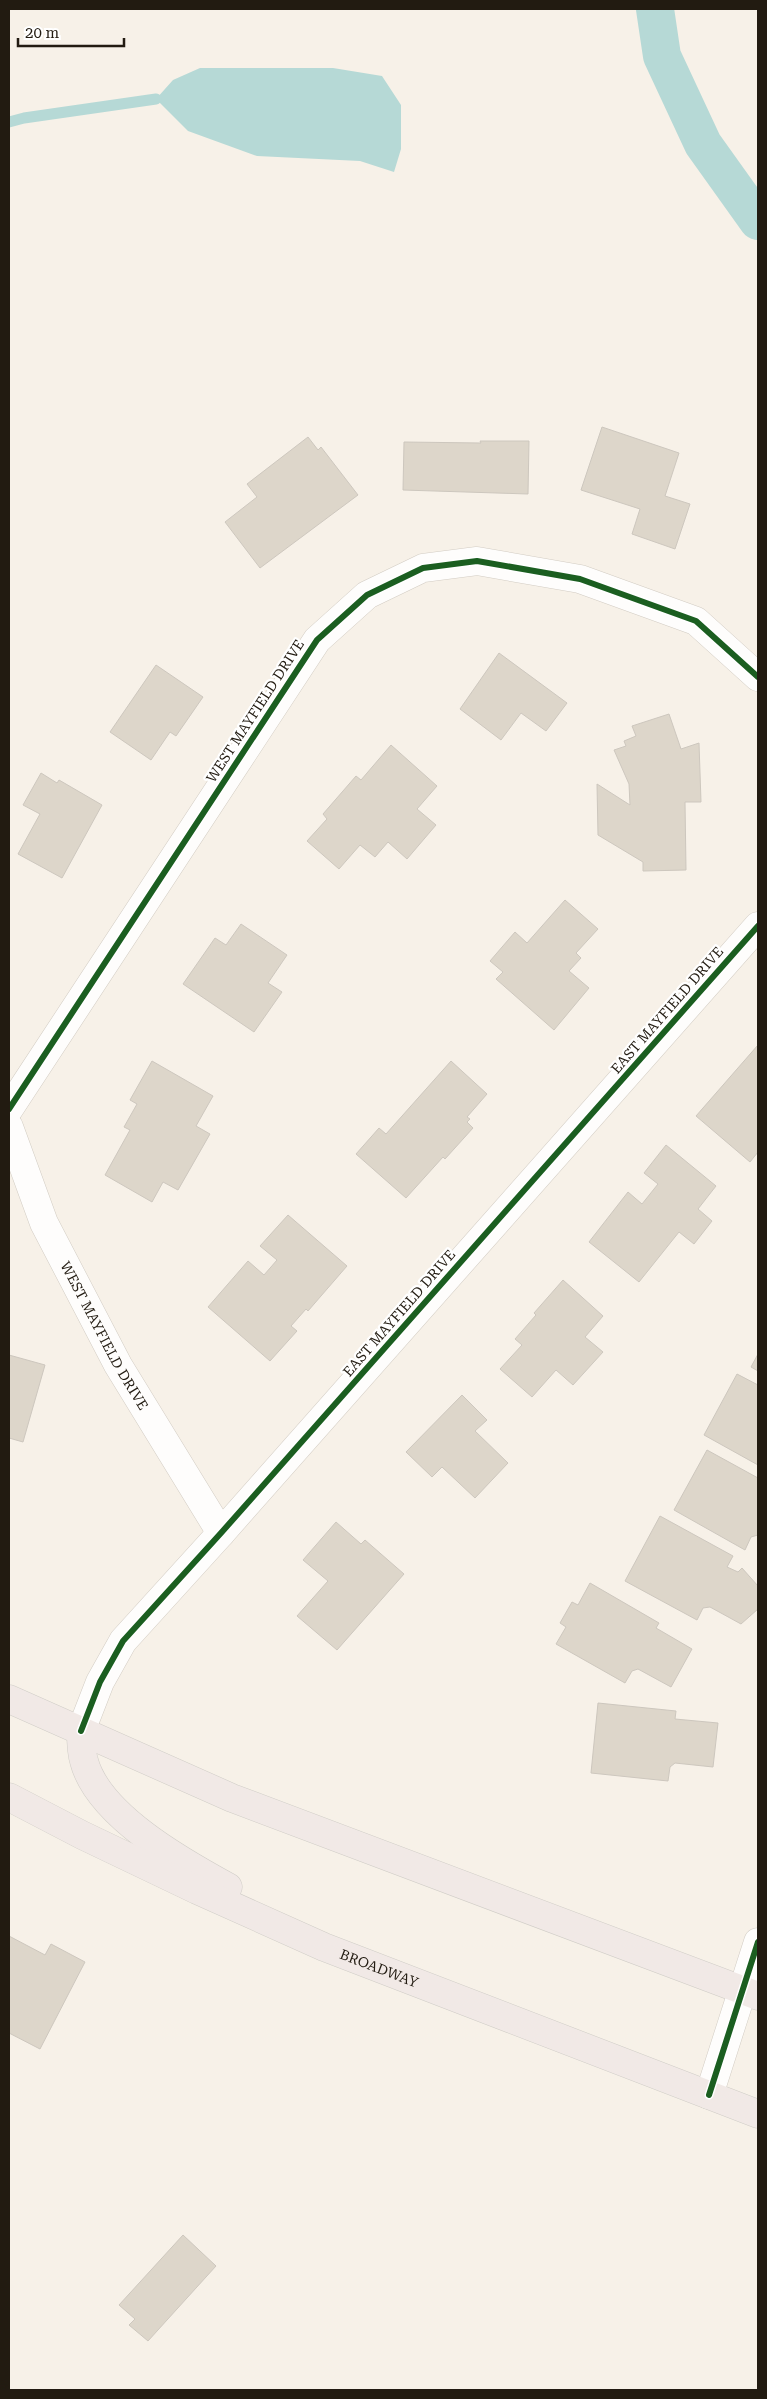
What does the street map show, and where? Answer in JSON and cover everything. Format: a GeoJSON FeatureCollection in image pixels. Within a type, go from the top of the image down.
{"type":"FeatureCollection","features":[{"type":"Feature","properties":{"kind":"main road"},"geometry":{"type":"LineString","coordinates":[[9,1699],[232,1798],[750,1993]]}},
{"type":"Feature","properties":{"kind":"main road"},"geometry":{"type":"LineString","coordinates":[[80,1731],[84,1762],[97,1788],[120,1815],[146,1838],[212,1878],[378,1968]]}},
{"type":"Feature","properties":{"kind":"main road","name":"BROADWAY"},"geometry":{"type":"LineString","coordinates":[[9,1796],[82,1835],[197,1890],[324,1947],[758,2114]]}},
{"type":"Feature","properties":{"kind":"street","name":"WEST MAYFIELD DRIVE"},"geometry":{"type":"LineString","coordinates":[[9,1109],[316,640],[367,595],[423,568],[477,561],[580,579],[696,621],[758,676]]}},
{"type":"Feature","properties":{"kind":"street","name":"EAST MAYFIELD DRIVE"},"geometry":{"type":"LineString","coordinates":[[80,1731],[100,1682],[123,1642],[758,926]]}},
{"type":"Feature","properties":{"kind":"street","name":"WEST MAYFIELD DRIVE"},"geometry":{"type":"LineString","coordinates":[[9,1127],[44,1223],[118,1364],[221,1533]]}},
{"type":"Feature","properties":{"kind":"street"},"geometry":{"type":"LineString","coordinates":[[709,2095],[750,1993],[758,1942]]}},
{"type":"Feature","properties":{"kind":"water"},"geometry":{"type":"Polygon","coordinates":[[[200,68],[333,68],[382,76],[401,105],[401,149],[394,172],[360,161],[257,156],[188,131],[156,99],[173,80],[200,68]]]}},
{"type":"Feature","properties":{"kind":"building"},"geometry":{"type":"Polygon","coordinates":[[[602,427],[679,453],[665,496],[690,504],[675,549],[632,534],[640,509],[581,490],[602,427]]]}},
{"type":"Feature","properties":{"kind":"building"},"geometry":{"type":"Polygon","coordinates":[[[308,437],[318,450],[321,447],[358,495],[260,568],[225,522],[257,497],[247,484],[308,437]]]}},
{"type":"Feature","properties":{"kind":"building"},"geometry":{"type":"Polygon","coordinates":[[[480,441],[529,441],[528,494],[403,490],[404,442],[481,443],[480,441]]]}},
{"type":"Feature","properties":{"kind":"building"},"geometry":{"type":"Polygon","coordinates":[[[499,653],[567,703],[546,731],[521,713],[501,740],[460,709],[499,653]]]}},
{"type":"Feature","properties":{"kind":"building"},"geometry":{"type":"Polygon","coordinates":[[[156,665],[203,697],[176,736],[170,732],[151,760],[110,732],[156,665]]]}},
{"type":"Feature","properties":{"kind":"building"},"geometry":{"type":"Polygon","coordinates":[[[669,714],[681,749],[699,743],[701,802],[685,802],[686,870],[643,871],[643,862],[598,835],[597,784],[630,805],[629,784],[614,750],[626,746],[624,741],[636,736],[632,726],[669,714]]]}},
{"type":"Feature","properties":{"kind":"building"},"geometry":{"type":"Polygon","coordinates":[[[391,745],[437,786],[417,809],[436,825],[407,859],[388,842],[375,857],[360,845],[339,869],[307,841],[327,819],[323,814],[356,776],[361,780],[391,745]]]}},
{"type":"Feature","properties":{"kind":"building"},"geometry":{"type":"Polygon","coordinates":[[[41,773],[57,783],[59,780],[102,805],[62,878],[18,854],[40,814],[23,805],[41,773]]]}},
{"type":"Feature","properties":{"kind":"building"},"geometry":{"type":"Polygon","coordinates":[[[565,900],[598,929],[576,953],[581,958],[569,971],[589,988],[554,1030],[496,979],[503,972],[490,961],[515,932],[527,943],[565,900]]]}},
{"type":"Feature","properties":{"kind":"building"},"geometry":{"type":"Polygon","coordinates":[[[241,924],[287,955],[268,983],[282,992],[254,1032],[183,984],[215,938],[226,945],[241,924]]]}},
{"type":"Feature","properties":{"kind":"building"},"geometry":{"type":"Polygon","coordinates":[[[758,1045],[758,1152],[750,1162],[696,1116],[758,1045]]]}},
{"type":"Feature","properties":{"kind":"building"},"geometry":{"type":"Polygon","coordinates":[[[152,1061],[213,1096],[196,1126],[210,1134],[178,1190],[163,1182],[152,1202],[105,1175],[130,1130],[124,1127],[137,1104],[130,1100],[152,1061]]]}},
{"type":"Feature","properties":{"kind":"building"},"geometry":{"type":"Polygon","coordinates":[[[451,1061],[487,1094],[467,1117],[470,1119],[467,1122],[473,1128],[445,1159],[443,1157],[406,1198],[356,1154],[379,1128],[386,1134],[451,1061]]]}},
{"type":"Feature","properties":{"kind":"building"},"geometry":{"type":"Polygon","coordinates":[[[666,1145],[716,1186],[698,1209],[712,1221],[694,1244],[679,1232],[639,1282],[589,1242],[628,1192],[642,1204],[658,1184],[644,1173],[666,1145]]]}},
{"type":"Feature","properties":{"kind":"building"},"geometry":{"type":"Polygon","coordinates":[[[288,1215],[347,1266],[308,1311],[306,1309],[291,1326],[297,1331],[270,1361],[208,1307],[248,1261],[264,1275],[277,1260],[260,1246],[288,1215]]]}},
{"type":"Feature","properties":{"kind":"building"},"geometry":{"type":"Polygon","coordinates":[[[563,1280],[603,1316],[585,1337],[603,1352],[573,1385],[556,1370],[532,1397],[500,1369],[522,1345],[515,1339],[536,1315],[534,1313],[563,1280]]]}},
{"type":"Feature","properties":{"kind":"building"},"geometry":{"type":"Polygon","coordinates":[[[758,1354],[758,1371],[751,1367],[758,1354]]]}},
{"type":"Feature","properties":{"kind":"building"},"geometry":{"type":"Polygon","coordinates":[[[9,1355],[45,1365],[23,1442],[9,1438],[9,1355]]]}},
{"type":"Feature","properties":{"kind":"building"},"geometry":{"type":"Polygon","coordinates":[[[737,1374],[758,1385],[758,1465],[704,1435],[737,1374]]]}},
{"type":"Feature","properties":{"kind":"building"},"geometry":{"type":"Polygon","coordinates":[[[462,1395],[487,1420],[475,1431],[508,1463],[475,1498],[442,1467],[432,1477],[406,1452],[462,1395]]]}},
{"type":"Feature","properties":{"kind":"building"},"geometry":{"type":"Polygon","coordinates":[[[707,1450],[758,1478],[758,1535],[751,1537],[745,1550],[674,1510],[707,1450]]]}},
{"type":"Feature","properties":{"kind":"building"},"geometry":{"type":"Polygon","coordinates":[[[660,1516],[733,1556],[727,1567],[738,1572],[742,1568],[758,1586],[758,1609],[741,1624],[710,1607],[703,1608],[697,1620],[625,1581],[660,1516]]]}},
{"type":"Feature","properties":{"kind":"building"},"geometry":{"type":"Polygon","coordinates":[[[336,1522],[361,1544],[365,1540],[404,1574],[337,1650],[297,1616],[328,1581],[303,1560],[336,1522]]]}},
{"type":"Feature","properties":{"kind":"building"},"geometry":{"type":"Polygon","coordinates":[[[590,1583],[659,1623],[656,1628],[692,1649],[671,1687],[638,1669],[632,1671],[625,1683],[556,1644],[566,1627],[560,1623],[572,1602],[578,1605],[590,1583]]]}},
{"type":"Feature","properties":{"kind":"building"},"geometry":{"type":"Polygon","coordinates":[[[598,1703],[676,1711],[675,1719],[718,1723],[713,1767],[675,1763],[670,1767],[668,1781],[591,1773],[598,1703]]]}},
{"type":"Feature","properties":{"kind":"building"},"geometry":{"type":"Polygon","coordinates":[[[9,1936],[45,1955],[51,1944],[85,1962],[40,2049],[9,2033],[9,1936]]]}},
{"type":"Feature","properties":{"kind":"building"},"geometry":{"type":"Polygon","coordinates":[[[183,2235],[216,2266],[148,2341],[129,2325],[135,2319],[119,2305],[183,2235]]]}},
{"type":"Feature","properties":{"kind":"waterway"},"geometry":{"type":"LineString","coordinates":[[655,9],[662,56],[703,144],[758,221]]}},
{"type":"Feature","properties":{"kind":"waterway"},"geometry":{"type":"LineString","coordinates":[[9,122],[24,118],[156,99]]}},
{"type":"Feature","properties":{"kind":"cycle path"},"geometry":{"type":"LineString","coordinates":[[9,1109],[317,640],[367,595],[423,568],[477,561],[580,579],[696,621],[758,677]]}},
{"type":"Feature","properties":{"kind":"cycle path"},"geometry":{"type":"LineString","coordinates":[[81,1731],[100,1682],[123,1641],[221,1533],[758,926]]}},
{"type":"Feature","properties":{"kind":"cycle path"},"geometry":{"type":"LineString","coordinates":[[709,2095],[758,1942]]}}]}
